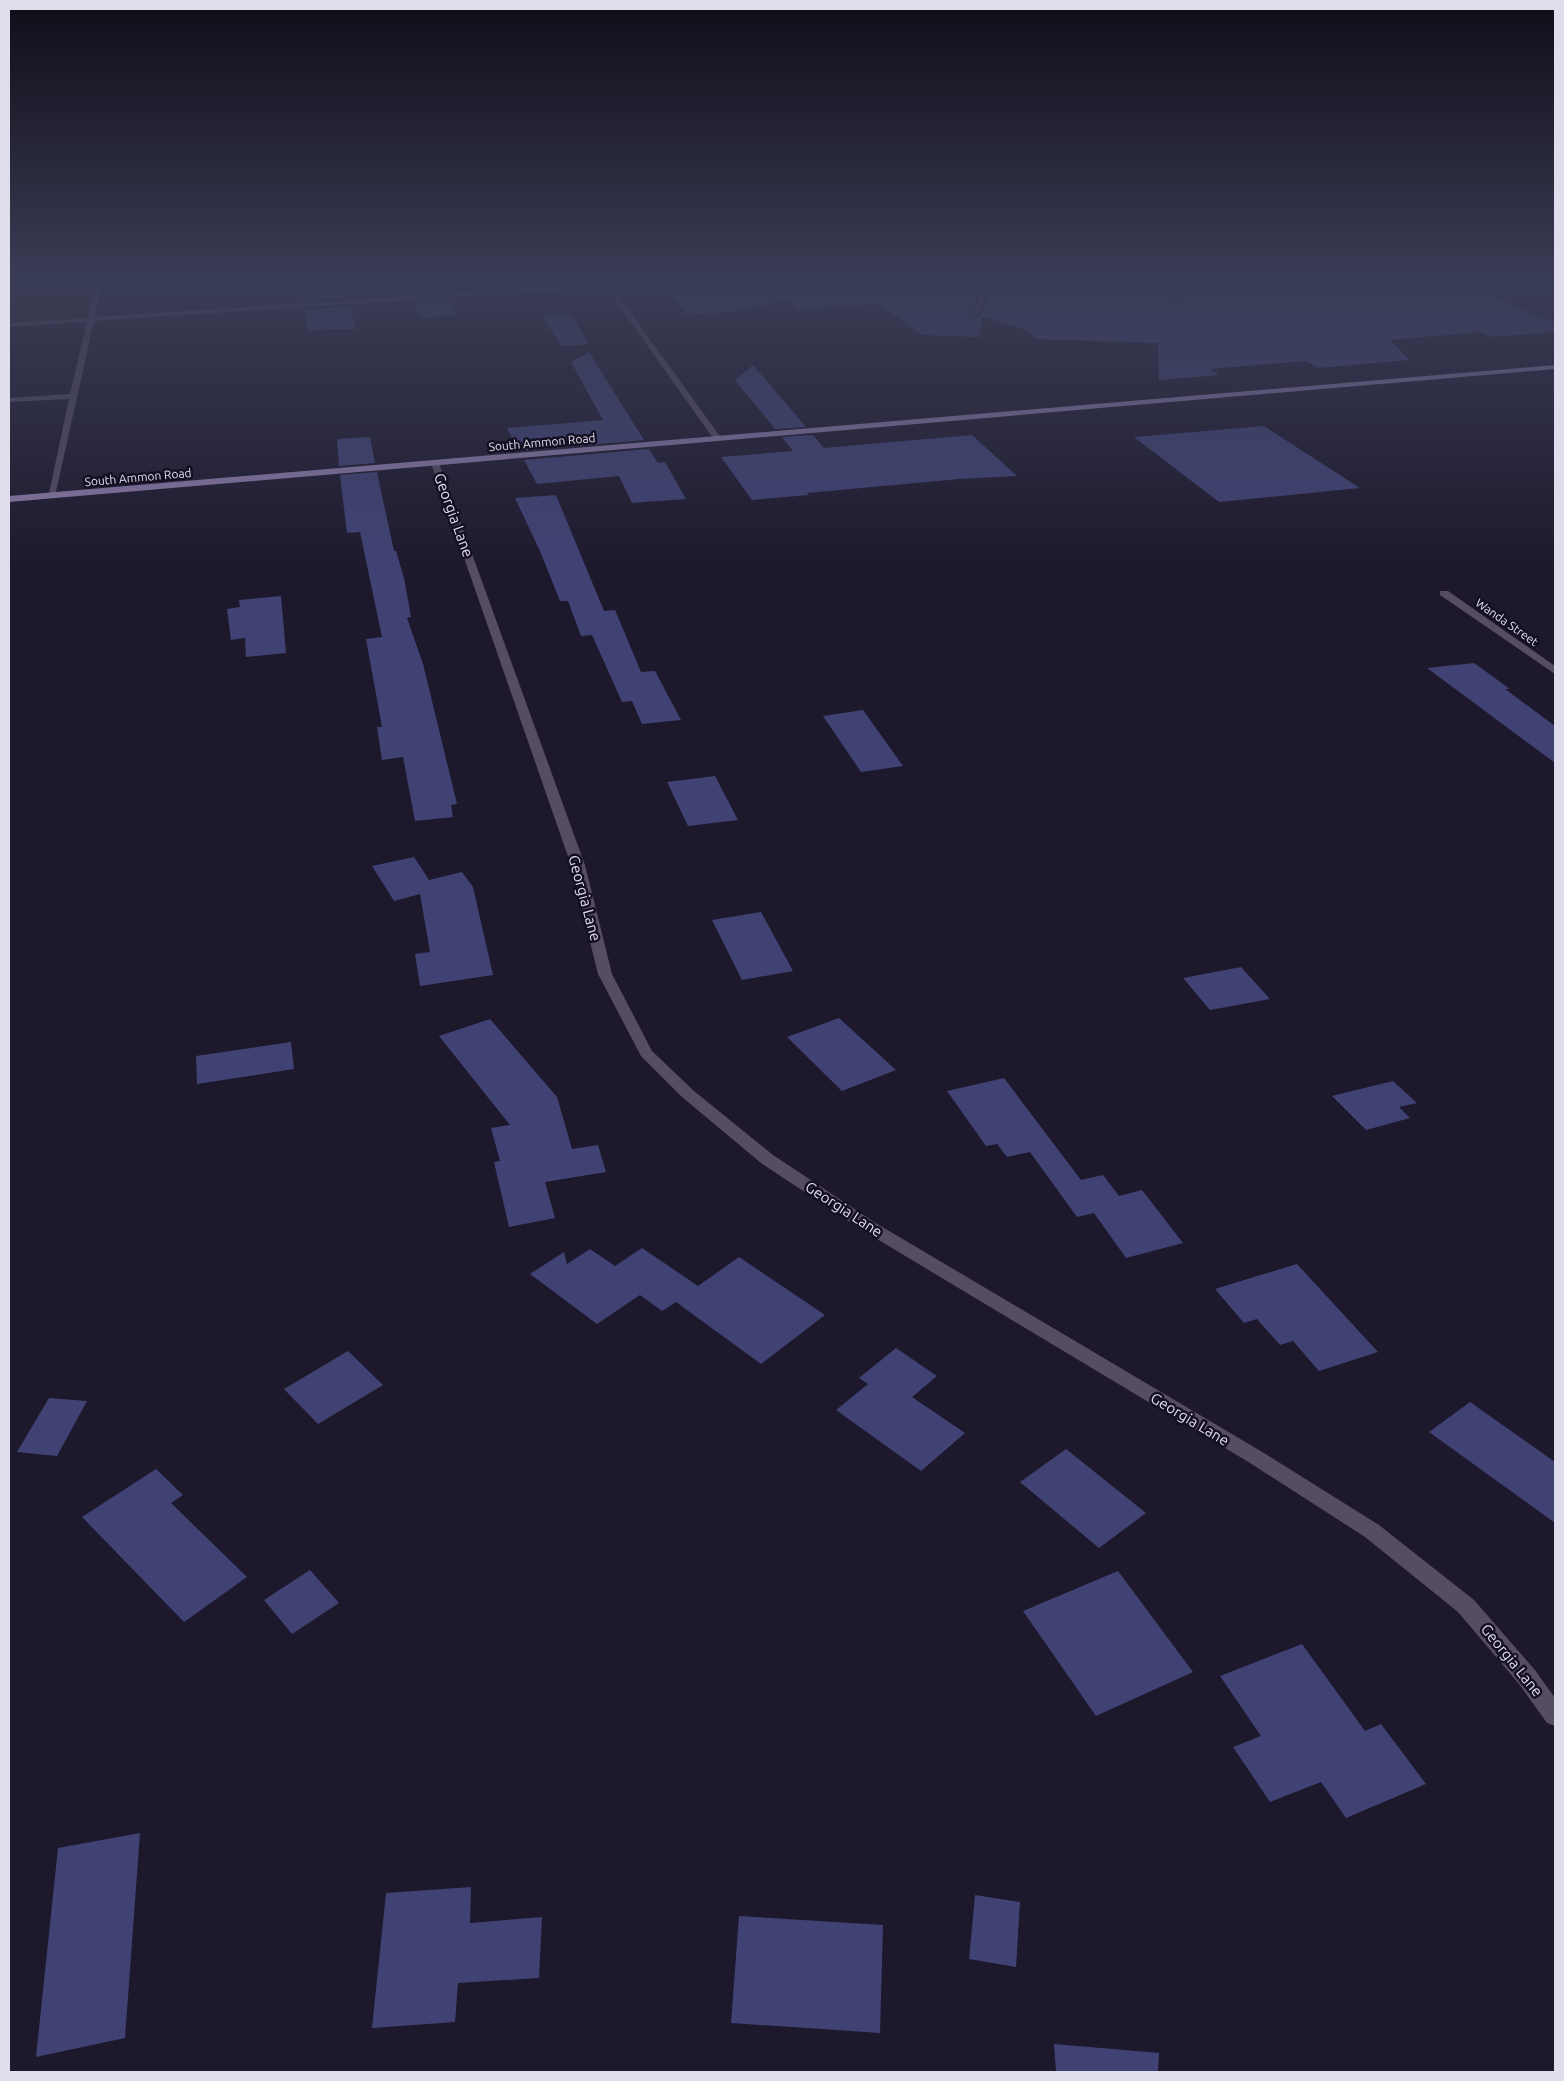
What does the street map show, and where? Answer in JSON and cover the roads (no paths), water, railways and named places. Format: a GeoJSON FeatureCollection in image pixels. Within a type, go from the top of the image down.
{"type":"FeatureCollection","features":[{"type":"Feature","properties":{"kind":"main road","name":"South Ammon Road"},"geometry":{"type":"LineString","coordinates":[[9,500],[1403,380]]}},
{"type":"Feature","properties":{"kind":"street"},"geometry":{"type":"LineString","coordinates":[[51,496],[78,380]]}},
{"type":"Feature","properties":{"kind":"street"},"geometry":{"type":"LineString","coordinates":[[676,380],[718,439]]}},
{"type":"Feature","properties":{"kind":"street"},"geometry":{"type":"LineString","coordinates":[[9,400],[74,396]]}},
{"type":"Feature","properties":{"kind":"street","name":"Georgia Lane"},"geometry":{"type":"LineString","coordinates":[[435,463],[578,866],[605,974],[646,1053],[688,1094],[767,1159],[868,1226],[1248,1453],[1372,1531],[1466,1606],[1527,1676],[1555,1716]]}},
{"type":"Feature","properties":{"kind":"street","name":"Wanda Street"},"geometry":{"type":"LineString","coordinates":[[1444,593],[1555,672]]}}]}
